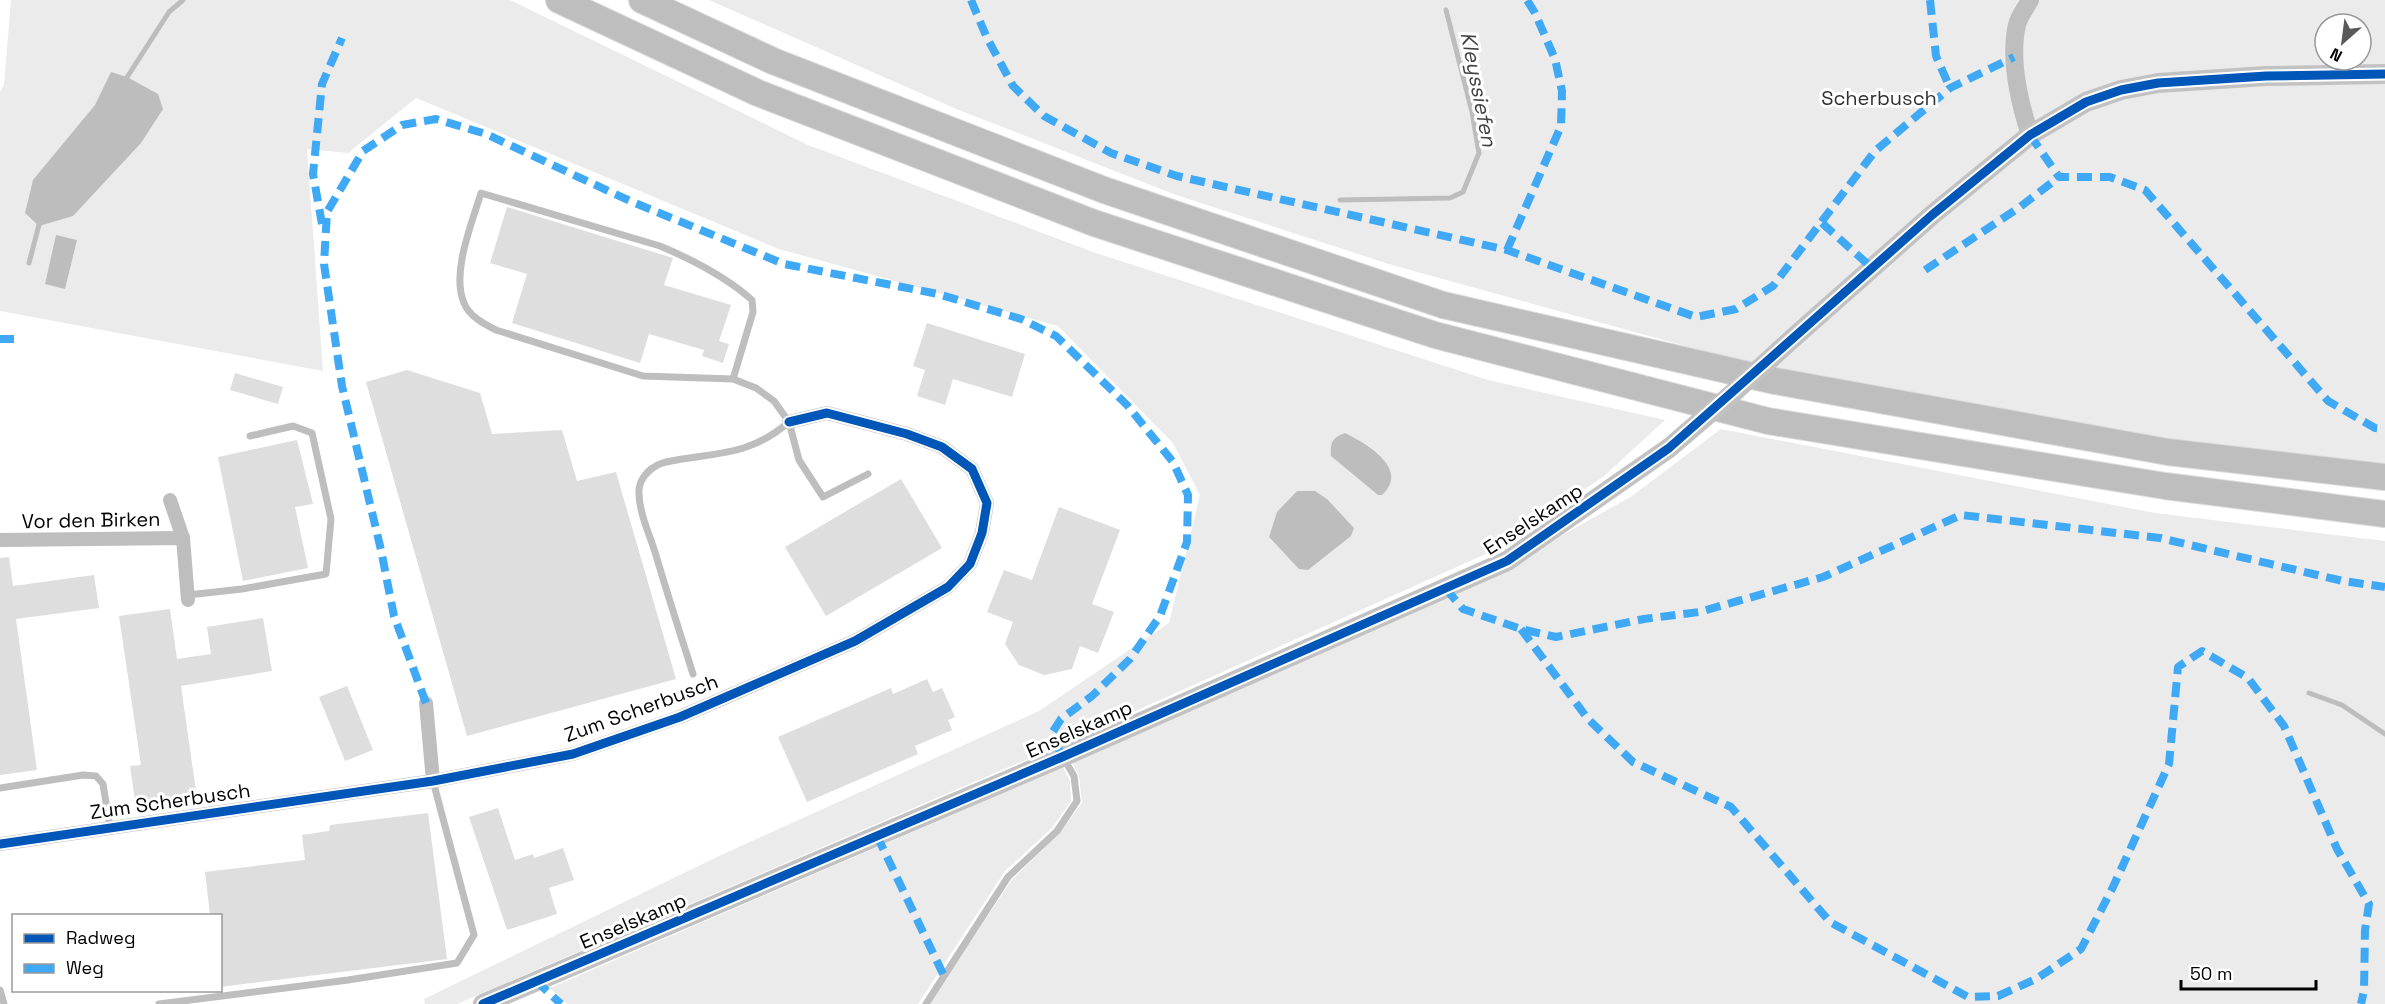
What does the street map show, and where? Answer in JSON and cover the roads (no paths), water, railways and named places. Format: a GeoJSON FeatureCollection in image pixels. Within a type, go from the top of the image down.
{"type":"FeatureCollection","features":[{"type":"Feature","properties":{"kind":"highway"},"geometry":{"type":"LineString","coordinates":[[559,0],[758,93],[1094,224],[1435,335],[1768,421],[2165,486],[2385,514]]}},
{"type":"Feature","properties":{"kind":"highway"},"geometry":{"type":"LineString","coordinates":[[642,0],[773,61],[1093,186],[1443,306],[1775,381],[2168,452],[2385,477]]}},
{"type":"Feature","properties":{"kind":"main road","name":"Enselskamp"},"geometry":{"type":"LineString","coordinates":[[483,1004],[1062,757],[1507,561],[1669,448],[1923,223],[2030,135],[2086,102],[2121,90],[2158,83],[2266,76],[2385,74]]}},
{"type":"Feature","properties":{"kind":"street"},"geometry":{"type":"LineString","coordinates":[[2030,0],[2018,23],[2014,57],[2022,110],[2030,135]]}},
{"type":"Feature","properties":{"kind":"street","name":"Zum Scherbusch"},"geometry":{"type":"LineString","coordinates":[[0,844],[433,781],[573,754],[680,717],[855,640],[948,587],[970,564],[982,532],[987,503],[972,469],[942,447],[906,434],[827,413],[789,422]]}},
{"type":"Feature","properties":{"kind":"street","name":"Vor den Birken"},"geometry":{"type":"LineString","coordinates":[[170,500],[183,538],[188,598]]}},
{"type":"Feature","properties":{"kind":"street","name":"Vor den Birken"},"geometry":{"type":"LineString","coordinates":[[0,540],[183,538]]}},
{"type":"Feature","properties":{"kind":"street"},"geometry":{"type":"LineString","coordinates":[[426,703],[433,781]]}},
{"type":"Feature","properties":{"kind":"lane"},"geometry":{"type":"LineString","coordinates":[[733,379],[753,312],[752,300],[741,291],[681,255],[660,246],[481,193],[460,271],[460,288],[464,305],[477,320],[496,330],[643,376],[733,379],[756,388],[774,402],[789,422],[799,460],[823,497],[868,474]]}},
{"type":"Feature","properties":{"kind":"lane"},"geometry":{"type":"LineString","coordinates":[[693,674],[644,517],[639,489],[652,468],[663,463],[723,454],[754,445],[772,436],[789,422]]}},
{"type":"Feature","properties":{"kind":"lane"},"geometry":{"type":"LineString","coordinates":[[188,598],[326,574],[330,519],[312,433],[293,426],[249,436]]}},
{"type":"Feature","properties":{"kind":"lane"},"geometry":{"type":"LineString","coordinates":[[926,1004],[1008,877],[1057,831],[1077,801],[1074,776],[1062,757]]}},
{"type":"Feature","properties":{"kind":"lane"},"geometry":{"type":"LineString","coordinates":[[0,788],[83,775],[96,776],[103,784],[110,828]]}},
{"type":"Feature","properties":{"kind":"lane"},"geometry":{"type":"LineString","coordinates":[[159,1004],[348,980],[457,963],[474,935],[433,781]]}},
{"type":"Feature","properties":{"kind":"lane"},"geometry":{"type":"LineString","coordinates":[[0,990],[4,1004]]}},
{"type":"Feature","properties":{"kind":"waterway"},"geometry":{"type":"LineString","coordinates":[[124,82],[169,12],[183,0]]}},
{"type":"Feature","properties":{"kind":"waterway","name":"Kleyssiefen"},"geometry":{"type":"LineString","coordinates":[[1340,200],[1450,198],[1463,192],[1479,153],[1472,112],[1446,10]]}},
{"type":"Feature","properties":{"kind":"waterway"},"geometry":{"type":"LineString","coordinates":[[29,263],[40,221]]}},
{"type":"Feature","properties":{"kind":"waterway"},"geometry":{"type":"LineString","coordinates":[[2309,693],[2342,705],[2385,734]]}},
{"type":"Feature","properties":{"kind":"park label","name":"Scherbusch"},"geometry":{"type":"Point","coordinates":[1879,98]}}]}
